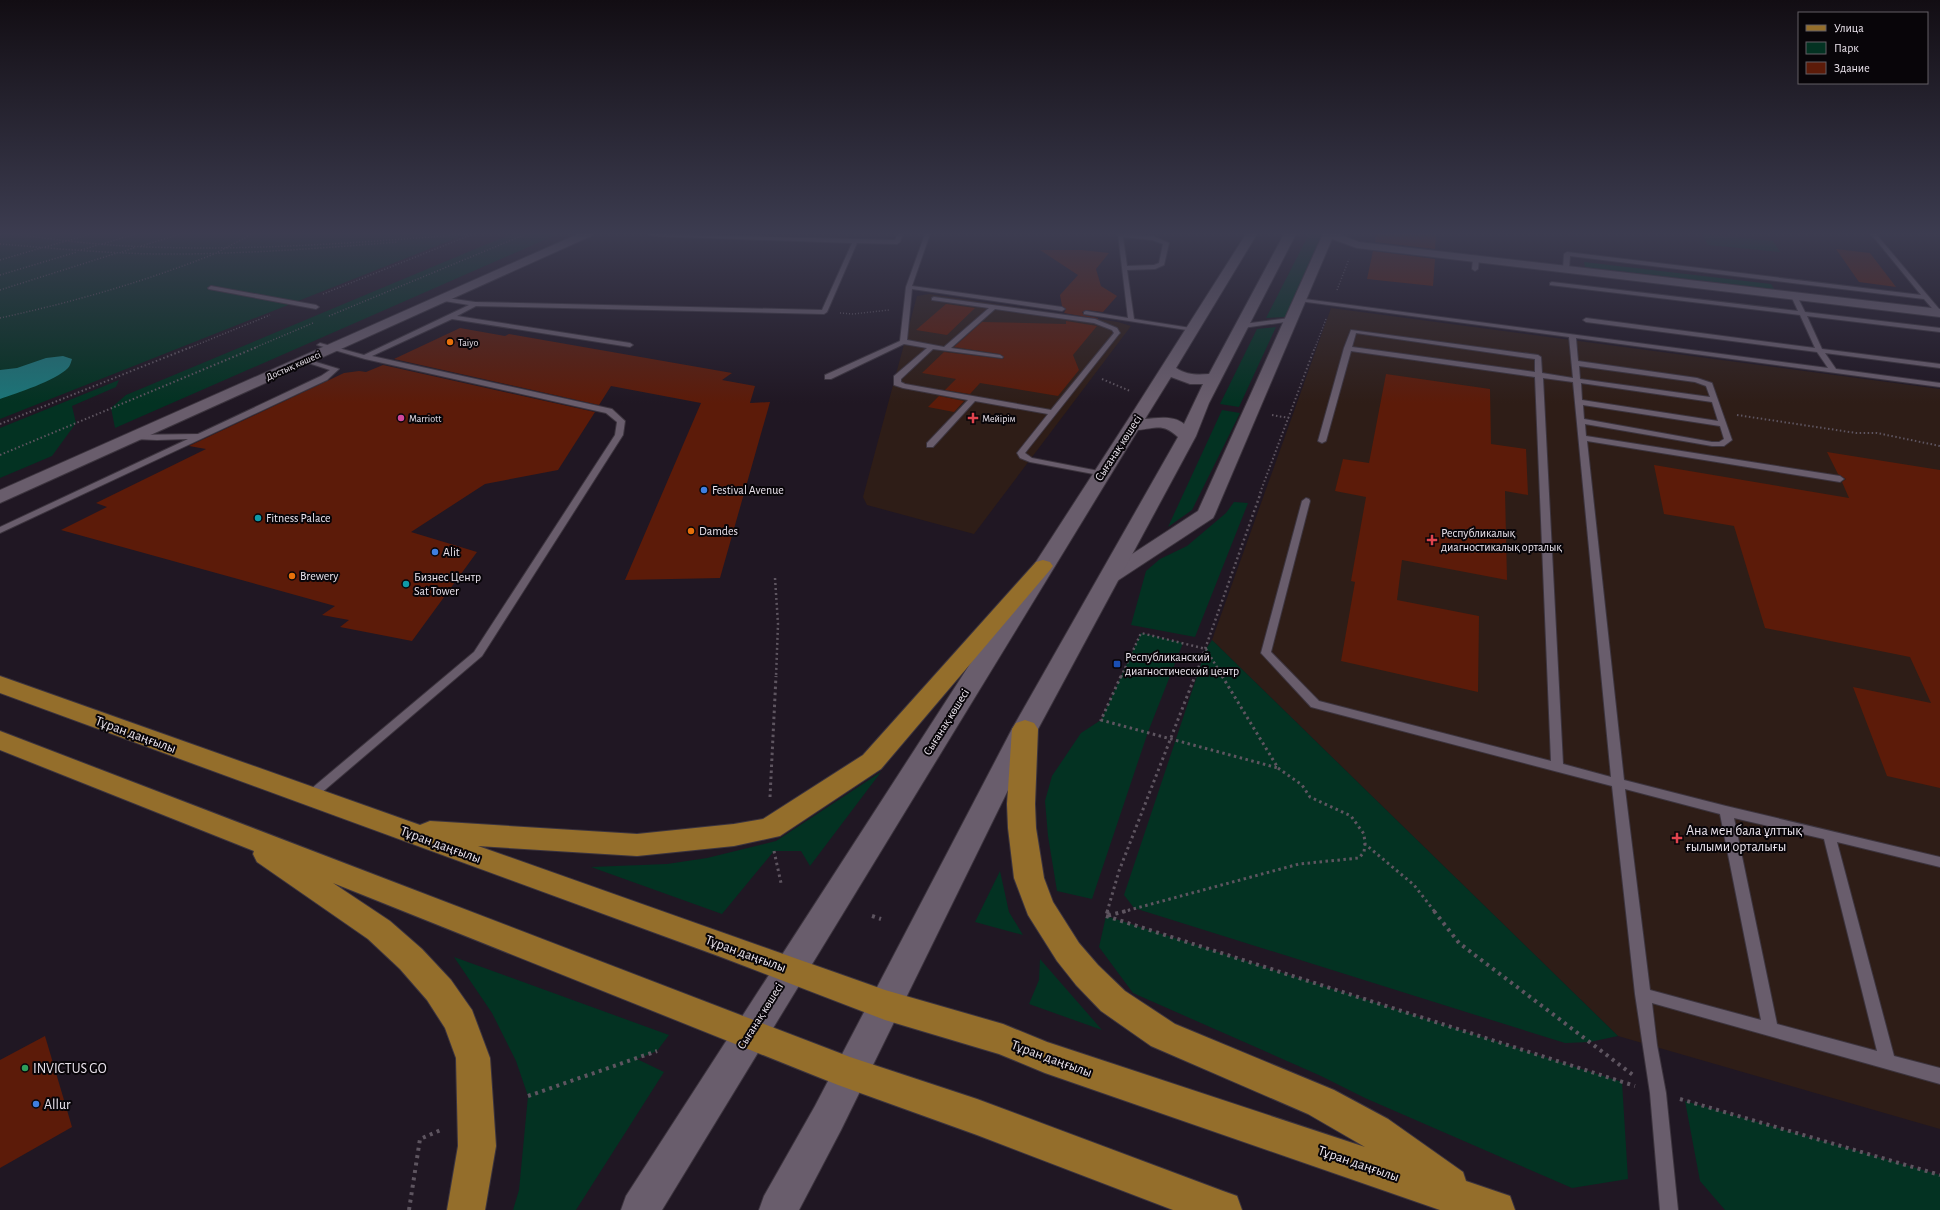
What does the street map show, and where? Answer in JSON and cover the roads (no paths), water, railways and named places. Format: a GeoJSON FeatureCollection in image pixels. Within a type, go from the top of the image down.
{"type":"FeatureCollection","features":[{"type":"Feature","properties":{"kind":"main road","name":"Достық көшесі"},"geometry":{"type":"LineString","coordinates":[[0,497],[304,360],[326,346],[448,290]]}},
{"type":"Feature","properties":{"kind":"main road","name":"Достық көшесі"},"geometry":{"type":"LineString","coordinates":[[0,486],[459,290]]}},
{"type":"Feature","properties":{"kind":"main road","name":"Сығанақ көшесі"},"geometry":{"type":"LineString","coordinates":[[640,1210],[789,970],[1134,424],[1216,290]]}},
{"type":"Feature","properties":{"kind":"main road"},"geometry":{"type":"LineString","coordinates":[[778,1210],[885,1005],[1025,729],[1187,436],[1201,403],[1261,290]]}},
{"type":"Feature","properties":{"kind":"main road"},"geometry":{"type":"LineString","coordinates":[[1167,368],[1182,378],[1194,380],[1216,377]]}},
{"type":"Feature","properties":{"kind":"main road"},"geometry":{"type":"LineString","coordinates":[[1134,424],[1164,422],[1175,425],[1187,436]]}},
{"type":"Feature","properties":{"kind":"main road"},"geometry":{"type":"LineString","coordinates":[[403,830],[637,845],[734,835],[770,828],[872,762],[1043,566]]}},
{"type":"Feature","properties":{"kind":"main road","name":"Тұран даңғылы"},"geometry":{"type":"LineString","coordinates":[[0,684],[885,1005],[1003,1040],[1045,1057],[1488,1207]]}},
{"type":"Feature","properties":{"kind":"main road"},"geometry":{"type":"LineString","coordinates":[[1025,729],[1021,804],[1022,828],[1029,878],[1039,906],[1068,952],[1087,975],[1113,1001],[1163,1034],[1321,1102],[1375,1132],[1443,1183],[1488,1207]]}},
{"type":"Feature","properties":{"kind":"main road"},"geometry":{"type":"LineString","coordinates":[[0,740],[850,1073],[977,1117],[1223,1210]]}},
{"type":"Feature","properties":{"kind":"main road"},"geometry":{"type":"LineString","coordinates":[[234,832],[379,930],[411,959],[439,990],[460,1021],[473,1058],[477,1146],[466,1210]]}},
{"type":"Feature","properties":{"kind":"street"},"geometry":{"type":"LineString","coordinates":[[1110,577],[1206,514],[1303,290]]}},
{"type":"Feature","properties":{"kind":"street"},"geometry":{"type":"LineString","coordinates":[[1747,290],[1940,313]]}},
{"type":"Feature","properties":{"kind":"lane"},"geometry":{"type":"LineString","coordinates":[[225,290],[316,307]]}},
{"type":"Feature","properties":{"kind":"lane"},"geometry":{"type":"LineString","coordinates":[[440,299],[474,304],[824,312],[833,290]]}},
{"type":"Feature","properties":{"kind":"lane"},"geometry":{"type":"LineString","coordinates":[[903,342],[909,290]]}},
{"type":"Feature","properties":{"kind":"lane"},"geometry":{"type":"LineString","coordinates":[[933,290],[1131,319],[1191,330]]}},
{"type":"Feature","properties":{"kind":"lane"},"geometry":{"type":"LineString","coordinates":[[1128,290],[1131,319]]}},
{"type":"Feature","properties":{"kind":"lane"},"geometry":{"type":"LineString","coordinates":[[1606,290],[1940,330]]}},
{"type":"Feature","properties":{"kind":"lane"},"geometry":{"type":"LineString","coordinates":[[1871,290],[1926,297]]}},
{"type":"Feature","properties":{"kind":"lane"},"geometry":{"type":"LineString","coordinates":[[1921,290],[1940,313]]}},
{"type":"Feature","properties":{"kind":"lane"},"geometry":{"type":"LineString","coordinates":[[1794,296],[1801,314],[1820,351],[1833,370]]}},
{"type":"Feature","properties":{"kind":"lane"},"geometry":{"type":"LineString","coordinates":[[934,299],[1095,321],[1115,329],[1117,333],[1021,453],[1022,456],[1030,460],[1101,474]]}},
{"type":"Feature","properties":{"kind":"lane"},"geometry":{"type":"LineString","coordinates":[[1299,299],[1940,385]]}},
{"type":"Feature","properties":{"kind":"lane"},"geometry":{"type":"LineString","coordinates":[[365,357],[451,317],[474,304]]}},
{"type":"Feature","properties":{"kind":"lane"},"geometry":{"type":"LineString","coordinates":[[946,349],[994,307]]}},
{"type":"Feature","properties":{"kind":"lane"},"geometry":{"type":"LineString","coordinates":[[451,317],[630,345]]}},
{"type":"Feature","properties":{"kind":"lane"},"geometry":{"type":"LineString","coordinates":[[1243,326],[1290,320]]}},
{"type":"Feature","properties":{"kind":"lane"},"geometry":{"type":"LineString","coordinates":[[1586,320],[1940,366]]}},
{"type":"Feature","properties":{"kind":"lane"},"geometry":{"type":"LineString","coordinates":[[1322,441],[1353,331],[1538,356],[1557,766]]}},
{"type":"Feature","properties":{"kind":"lane"},"geometry":{"type":"LineString","coordinates":[[1572,335],[1618,783],[1642,994],[1649,1045],[1658,1093],[1670,1210]]}},
{"type":"Feature","properties":{"kind":"lane"},"geometry":{"type":"LineString","coordinates":[[828,377],[903,342],[1000,357]]}},
{"type":"Feature","properties":{"kind":"lane"},"geometry":{"type":"LineString","coordinates":[[309,797],[478,654],[619,435],[621,421],[608,411],[365,357],[326,346]]}},
{"type":"Feature","properties":{"kind":"lane"},"geometry":{"type":"LineString","coordinates":[[932,347],[897,378],[897,383],[903,386],[1053,413]]}},
{"type":"Feature","properties":{"kind":"lane"},"geometry":{"type":"LineString","coordinates":[[1347,348],[1715,400]]}},
{"type":"Feature","properties":{"kind":"lane"},"geometry":{"type":"LineString","coordinates":[[0,530],[324,378],[335,369],[304,360]]}},
{"type":"Feature","properties":{"kind":"lane"},"geometry":{"type":"LineString","coordinates":[[1575,363],[1697,380],[1709,385],[1728,440],[1721,444],[1712,444],[1581,421]]}},
{"type":"Feature","properties":{"kind":"lane"},"geometry":{"type":"LineString","coordinates":[[930,445],[973,399]]}},
{"type":"Feature","properties":{"kind":"lane"},"geometry":{"type":"LineString","coordinates":[[1579,402],[1722,424]]}},
{"type":"Feature","properties":{"kind":"lane"},"geometry":{"type":"LineString","coordinates":[[133,437],[157,438],[202,436]]}},
{"type":"Feature","properties":{"kind":"lane"},"geometry":{"type":"LineString","coordinates":[[1583,438],[1840,479]]}},
{"type":"Feature","properties":{"kind":"lane"},"geometry":{"type":"LineString","coordinates":[[1306,501],[1266,653],[1315,704],[1726,811],[1940,862]]}},
{"type":"Feature","properties":{"kind":"lane"},"geometry":{"type":"LineString","coordinates":[[1726,811],[1771,1030]]}},
{"type":"Feature","properties":{"kind":"lane"},"geometry":{"type":"LineString","coordinates":[[1829,835],[1887,1062]]}},
{"type":"Feature","properties":{"kind":"lane"},"geometry":{"type":"LineString","coordinates":[[1642,994],[1940,1076]]}},
{"type":"Feature","properties":{"kind":"place","name":"Taiyo"},"geometry":{"type":"Point","coordinates":[450,342]}},
{"type":"Feature","properties":{"kind":"place","name":"Marriott"},"geometry":{"type":"Point","coordinates":[401,418]}},
{"type":"Feature","properties":{"kind":"place","name":"Мейірім"},"geometry":{"type":"Point","coordinates":[973,418]}},
{"type":"Feature","properties":{"kind":"place","name":"Festival Avenue"},"geometry":{"type":"Point","coordinates":[704,490]}},
{"type":"Feature","properties":{"kind":"place","name":"Fitness Palace"},"geometry":{"type":"Point","coordinates":[258,518]}},
{"type":"Feature","properties":{"kind":"place","name":"Damdes"},"geometry":{"type":"Point","coordinates":[691,531]}},
{"type":"Feature","properties":{"kind":"place","name":"Республикалық диагностикалық орталық"},"geometry":{"type":"Point","coordinates":[1432,540]}},
{"type":"Feature","properties":{"kind":"place","name":"Alit"},"geometry":{"type":"Point","coordinates":[435,552]}},
{"type":"Feature","properties":{"kind":"place","name":"Brewery"},"geometry":{"type":"Point","coordinates":[292,576]}},
{"type":"Feature","properties":{"kind":"place","name":"Бизнес Центр Sat Tower"},"geometry":{"type":"Point","coordinates":[406,584]}},
{"type":"Feature","properties":{"kind":"place","name":"Республиканский диагностический центр"},"geometry":{"type":"Point","coordinates":[1117,664]}},
{"type":"Feature","properties":{"kind":"place","name":"Ана мен бала ұлттық ғылыми орталығы"},"geometry":{"type":"Point","coordinates":[1677,838]}},
{"type":"Feature","properties":{"kind":"place","name":"INVICTUS GO"},"geometry":{"type":"Point","coordinates":[25,1068]}},
{"type":"Feature","properties":{"kind":"place","name":"Allur"},"geometry":{"type":"Point","coordinates":[36,1104]}}]}
